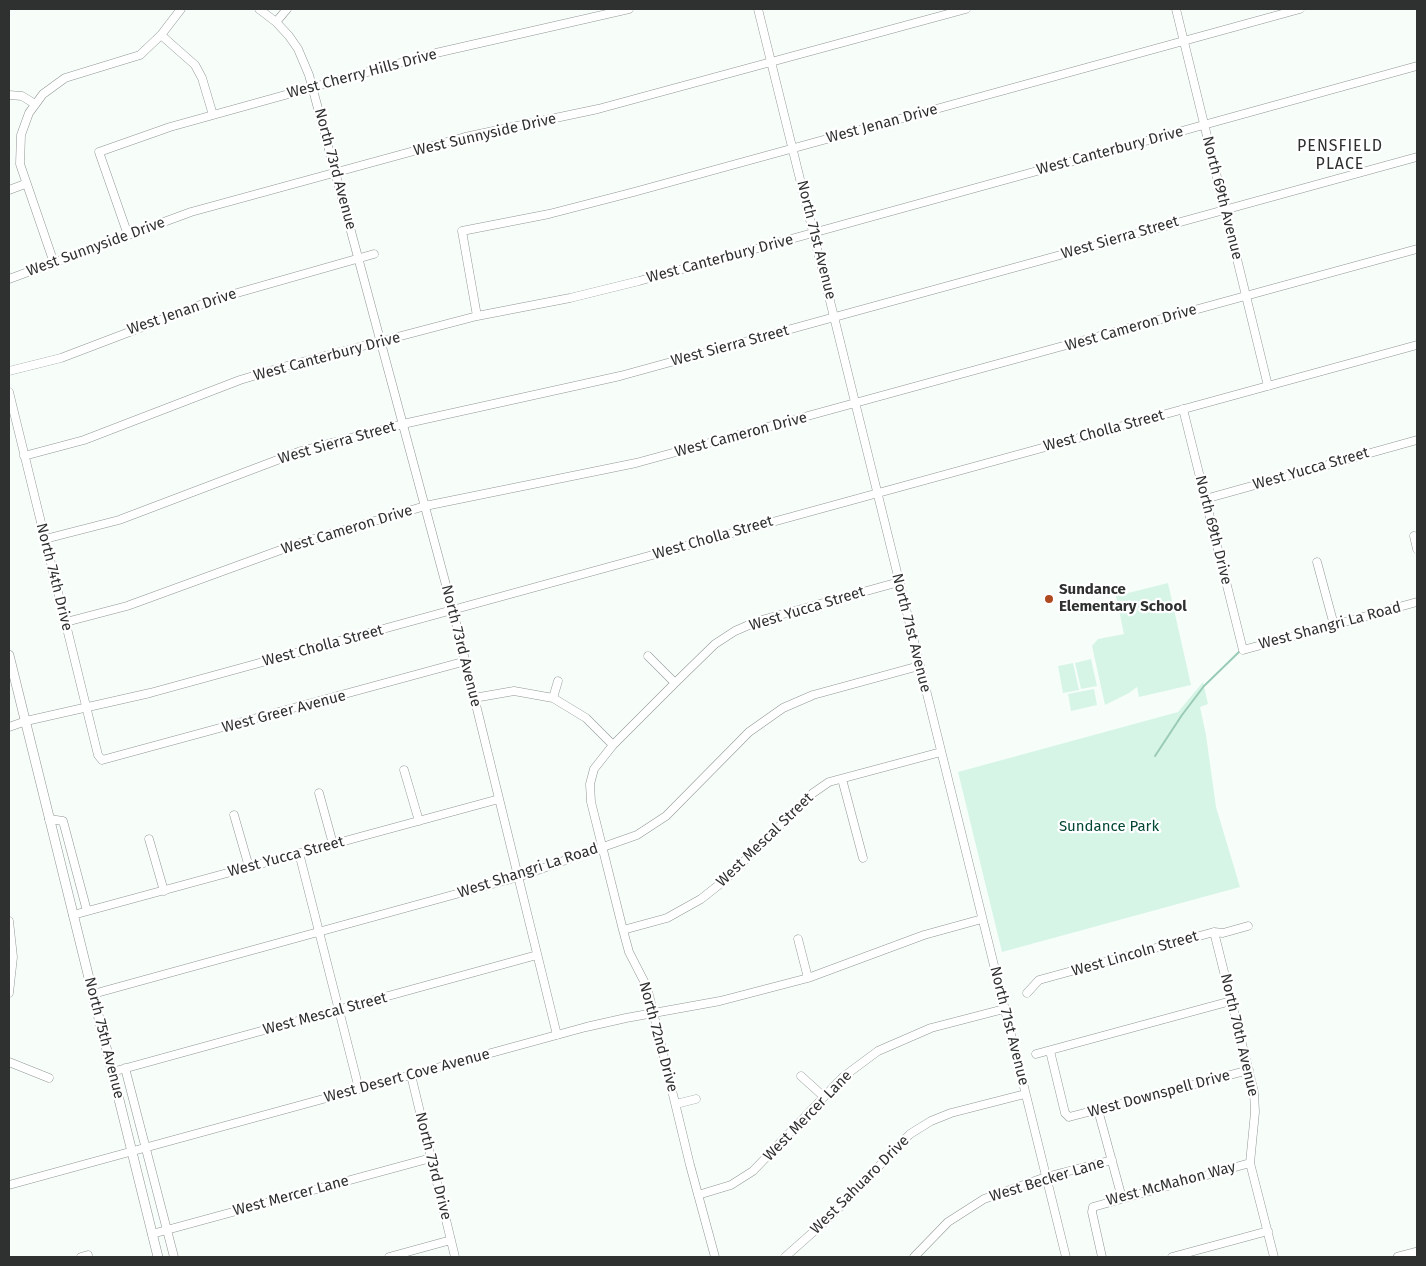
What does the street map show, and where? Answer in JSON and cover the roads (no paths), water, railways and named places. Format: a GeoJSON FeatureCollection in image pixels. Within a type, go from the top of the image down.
{"type":"FeatureCollection","features":[{"type":"Feature","properties":{"kind":"main road","name":"North 75th Avenue"},"geometry":{"type":"LineString","coordinates":[[9,655],[158,1257]]}},
{"type":"Feature","properties":{"kind":"main road"},"geometry":{"type":"LineString","coordinates":[[1398,1257],[1417,1252]]}},
{"type":"Feature","properties":{"kind":"street"},"geometry":{"type":"LineString","coordinates":[[54,263],[25,184],[20,164],[19,147],[23,125],[35,104],[51,87],[66,78],[133,59],[148,50],[181,9]]}},
{"type":"Feature","properties":{"kind":"street","name":"North 73rd Avenue"},"geometry":{"type":"LineString","coordinates":[[259,9],[276,22],[298,49],[313,87],[466,661],[557,1035]]}},
{"type":"Feature","properties":{"kind":"street"},"geometry":{"type":"LineString","coordinates":[[276,22],[287,9]]}},
{"type":"Feature","properties":{"kind":"street","name":"West Cherry Hills Drive"},"geometry":{"type":"LineString","coordinates":[[128,235],[98,152],[213,115],[313,87],[490,40],[629,9]]}},
{"type":"Feature","properties":{"kind":"street","name":"North 71st Avenue"},"geometry":{"type":"LineString","coordinates":[[758,9],[1066,1257]]}},
{"type":"Feature","properties":{"kind":"street","name":"West Sunnyside Drive"},"geometry":{"type":"LineString","coordinates":[[9,279],[191,212],[464,137],[598,109],[966,9]]}},
{"type":"Feature","properties":{"kind":"street","name":"North 69th Avenue"},"geometry":{"type":"LineString","coordinates":[[1176,9],[1268,386]]}},
{"type":"Feature","properties":{"kind":"street","name":"West Jenan Drive"},"geometry":{"type":"LineString","coordinates":[[477,316],[462,231],[549,214],[1300,9]]}},
{"type":"Feature","properties":{"kind":"street"},"geometry":{"type":"LineString","coordinates":[[161,36],[195,65],[202,78],[213,115]]}},
{"type":"Feature","properties":{"kind":"street","name":"West Canterbury Drive"},"geometry":{"type":"LineString","coordinates":[[24,456],[84,440],[249,378],[477,316],[570,298],[639,281],[1417,66]]}},
{"type":"Feature","properties":{"kind":"street"},"geometry":{"type":"LineString","coordinates":[[9,94],[22,96],[35,104]]}},
{"type":"Feature","properties":{"kind":"street","name":"West Sierra Street"},"geometry":{"type":"LineString","coordinates":[[45,539],[119,520],[301,451],[403,424],[620,376],[1417,157]]}},
{"type":"Feature","properties":{"kind":"street"},"geometry":{"type":"LineString","coordinates":[[9,190],[25,184]]}},
{"type":"Feature","properties":{"kind":"street","name":"West Cameron Drive"},"geometry":{"type":"LineString","coordinates":[[66,622],[127,606],[297,544],[425,506],[636,463],[1417,249]]}},
{"type":"Feature","properties":{"kind":"street"},"geometry":{"type":"LineString","coordinates":[[358,258],[374,254]]}},
{"type":"Feature","properties":{"kind":"street","name":"West Jenan Drive"},"geometry":{"type":"LineString","coordinates":[[9,371],[61,358],[216,299],[358,258]]}},
{"type":"Feature","properties":{"kind":"street","name":"West Cholla Street"},"geometry":{"type":"LineString","coordinates":[[9,727],[26,721],[150,693],[453,611],[877,492],[1417,346]]}},
{"type":"Feature","properties":{"kind":"street","name":"North 74th Drive"},"geometry":{"type":"LineString","coordinates":[[9,392],[98,755],[102,760]]}},
{"type":"Feature","properties":{"kind":"street","name":"North 69th Drive"},"geometry":{"type":"LineString","coordinates":[[1182,409],[1244,650]]}},
{"type":"Feature","properties":{"kind":"street","name":"West Yucca Street"},"geometry":{"type":"LineString","coordinates":[[1205,499],[1417,440]]}},
{"type":"Feature","properties":{"kind":"street"},"geometry":{"type":"LineString","coordinates":[[1414,536],[1417,549]]}},
{"type":"Feature","properties":{"kind":"street"},"geometry":{"type":"LineString","coordinates":[[1317,562],[1334,625]]}},
{"type":"Feature","properties":{"kind":"street","name":"West Yucca Street"},"geometry":{"type":"LineString","coordinates":[[613,745],[715,644],[735,631],[758,621],[899,582]]}},
{"type":"Feature","properties":{"kind":"street","name":"West Shangri La Road"},"geometry":{"type":"LineString","coordinates":[[1244,650],[1417,602]]}},
{"type":"Feature","properties":{"kind":"street"},"geometry":{"type":"LineString","coordinates":[[648,656],[675,683]]}},
{"type":"Feature","properties":{"kind":"street","name":"West Greer Avenue"},"geometry":{"type":"LineString","coordinates":[[102,760],[466,661]]}},
{"type":"Feature","properties":{"kind":"street","name":"West Shangri La Road"},"geometry":{"type":"LineString","coordinates":[[93,994],[518,877],[637,835],[657,824],[749,732],[783,708],[813,695],[919,666]]}},
{"type":"Feature","properties":{"kind":"street"},"geometry":{"type":"LineString","coordinates":[[553,698],[558,681]]}},
{"type":"Feature","properties":{"kind":"street"},"geometry":{"type":"LineString","coordinates":[[474,698],[514,691],[553,698],[586,718],[613,745]]}},
{"type":"Feature","properties":{"kind":"street","name":"North 72nd Drive"},"geometry":{"type":"LineString","coordinates":[[613,745],[594,768],[590,784],[591,802],[629,952],[647,987],[715,1257]]}},
{"type":"Feature","properties":{"kind":"street","name":"West Mescal Street"},"geometry":{"type":"LineString","coordinates":[[623,930],[667,918],[701,899],[725,880],[813,793],[829,782],[941,752]]}},
{"type":"Feature","properties":{"kind":"street"},"geometry":{"type":"LineString","coordinates":[[404,770],[419,821]]}},
{"type":"Feature","properties":{"kind":"street"},"geometry":{"type":"LineString","coordinates":[[842,778],[863,858]]}},
{"type":"Feature","properties":{"kind":"street"},"geometry":{"type":"LineString","coordinates":[[319,793],[333,844]]}},
{"type":"Feature","properties":{"kind":"street","name":"West Yucca Street"},"geometry":{"type":"LineString","coordinates":[[73,915],[499,799]]}},
{"type":"Feature","properties":{"kind":"street"},"geometry":{"type":"LineString","coordinates":[[234,815],[249,867]]}},
{"type":"Feature","properties":{"kind":"street"},"geometry":{"type":"LineString","coordinates":[[50,819],[64,821],[87,911]]}},
{"type":"Feature","properties":{"kind":"street"},"geometry":{"type":"LineString","coordinates":[[149,839],[164,891]]}},
{"type":"Feature","properties":{"kind":"street"},"geometry":{"type":"LineString","coordinates":[[299,853],[359,1089]]}},
{"type":"Feature","properties":{"kind":"street","name":"West Desert Cove Avenue"},"geometry":{"type":"LineString","coordinates":[[9,1185],[557,1035],[653,1012],[720,1002],[808,978],[924,935],[982,919]]}},
{"type":"Feature","properties":{"kind":"street"},"geometry":{"type":"LineString","coordinates":[[9,921],[14,957],[9,993]]}},
{"type":"Feature","properties":{"kind":"street","name":"West Lincoln Street"},"geometry":{"type":"LineString","coordinates":[[1027,993],[1039,980],[1214,932],[1224,933],[1248,926]]}},
{"type":"Feature","properties":{"kind":"street","name":"North 70th Avenue"},"geometry":{"type":"LineString","coordinates":[[1214,932],[1255,1098],[1250,1163],[1274,1256]]}},
{"type":"Feature","properties":{"kind":"street"},"geometry":{"type":"LineString","coordinates":[[798,939],[808,978]]}},
{"type":"Feature","properties":{"kind":"street","name":"West Mescal Street"},"geometry":{"type":"LineString","coordinates":[[112,1072],[537,955]]}},
{"type":"Feature","properties":{"kind":"street"},"geometry":{"type":"LineString","coordinates":[[1036,1054],[1232,1001]]}},
{"type":"Feature","properties":{"kind":"street","name":"West Mercer Lane"},"geometry":{"type":"LineString","coordinates":[[698,1195],[731,1185],[753,1171],[823,1096],[866,1060],[898,1041],[931,1028],[1004,1010]]}},
{"type":"Feature","properties":{"kind":"street","name":"West Downspell Drive"},"geometry":{"type":"LineString","coordinates":[[1050,1051],[1065,1113],[1070,1117],[1249,1070]]}},
{"type":"Feature","properties":{"kind":"street"},"geometry":{"type":"LineString","coordinates":[[9,1062],[49,1078]]}},
{"type":"Feature","properties":{"kind":"street","name":"North 75th Avenue"},"geometry":{"type":"LineString","coordinates":[[125,1068],[174,1257]]}},
{"type":"Feature","properties":{"kind":"street","name":"North 73rd Drive"},"geometry":{"type":"LineString","coordinates":[[411,1075],[456,1257]]}},
{"type":"Feature","properties":{"kind":"street"},"geometry":{"type":"LineString","coordinates":[[802,1076],[823,1096]]}},
{"type":"Feature","properties":{"kind":"street","name":"West Sahuaro Drive"},"geometry":{"type":"LineString","coordinates":[[785,1257],[830,1218],[910,1134],[931,1121],[952,1113],[1025,1094]]}},
{"type":"Feature","properties":{"kind":"street","name":"North 72nd Drive"},"geometry":{"type":"LineString","coordinates":[[676,1104],[696,1099]]}},
{"type":"Feature","properties":{"kind":"street"},"geometry":{"type":"LineString","coordinates":[[1098,1110],[1122,1198]]}},
{"type":"Feature","properties":{"kind":"street","name":"West Mercer Lane"},"geometry":{"type":"LineString","coordinates":[[152,1234],[431,1158]]}},
{"type":"Feature","properties":{"kind":"street","name":"West Becker Lane"},"geometry":{"type":"LineString","coordinates":[[914,1257],[940,1230],[972,1205],[1009,1188],[1112,1160]]}},
{"type":"Feature","properties":{"kind":"street","name":"West McMahon Way"},"geometry":{"type":"LineString","coordinates":[[1102,1257],[1092,1212],[1093,1207],[1250,1163]]}},
{"type":"Feature","properties":{"kind":"street"},"geometry":{"type":"LineString","coordinates":[[1172,1257],[1195,1254],[1268,1231]]}},
{"type":"Feature","properties":{"kind":"street"},"geometry":{"type":"LineString","coordinates":[[389,1257],[451,1240]]}},
{"type":"Feature","properties":{"kind":"waterway"},"geometry":{"type":"LineString","coordinates":[[1155,756],[1204,686],[1241,650]]}},
{"type":"Feature","properties":{"kind":"place","name":"Sundance Elementary School"},"geometry":{"type":"Point","coordinates":[1049,599]}},
{"type":"Feature","properties":{"kind":"district","name":"PENSFIELD PLACE"},"geometry":{"type":"Point","coordinates":[1340,156]}},
{"type":"Feature","properties":{"kind":"park label","name":"Sundance Park"},"geometry":{"type":"Point","coordinates":[1109,827]}}]}
